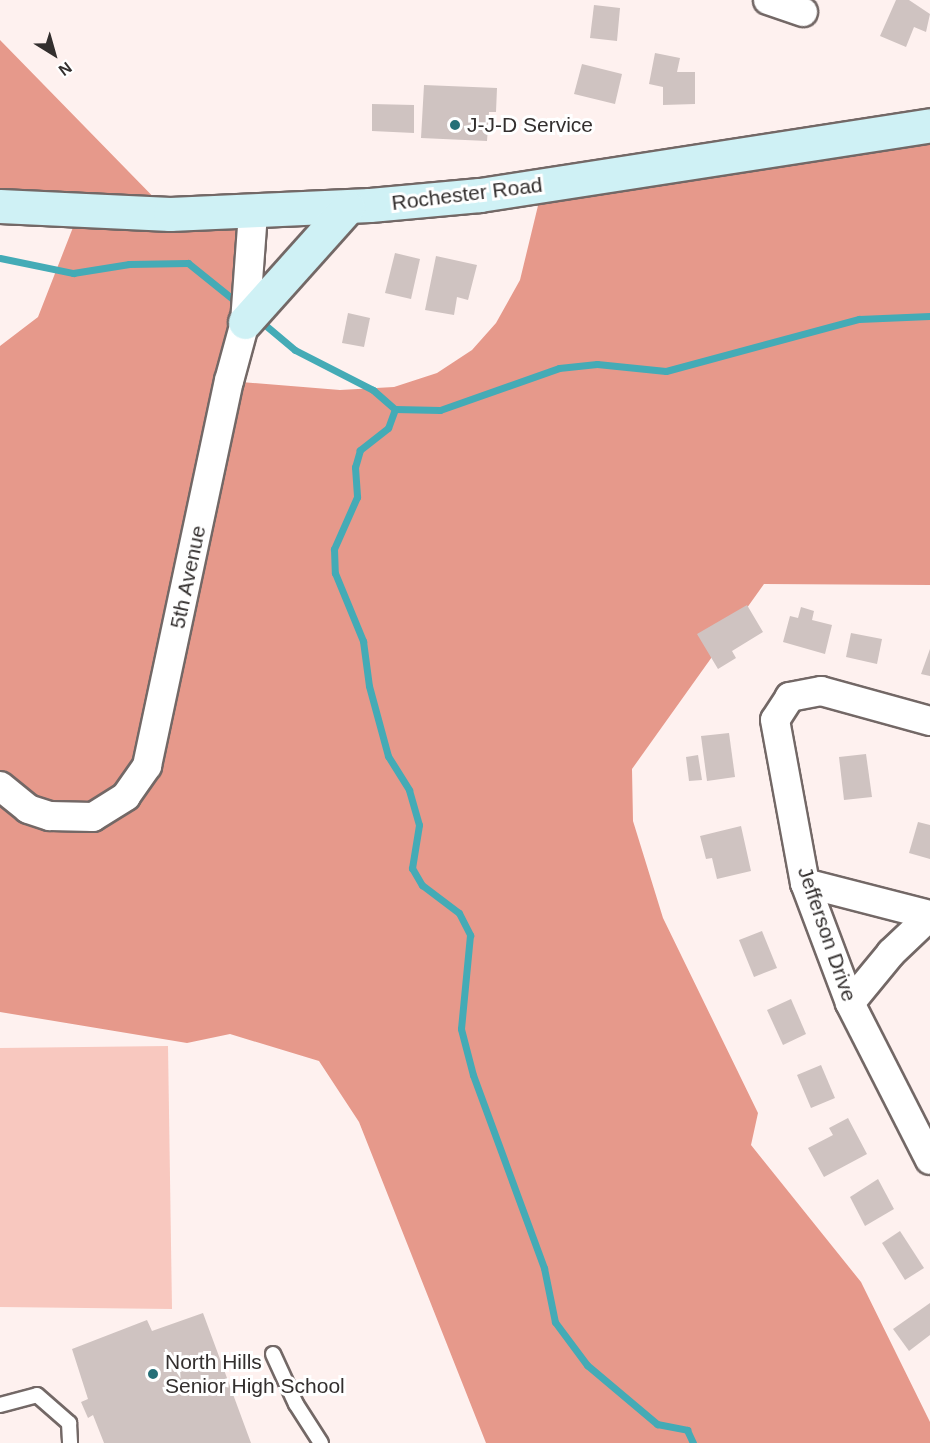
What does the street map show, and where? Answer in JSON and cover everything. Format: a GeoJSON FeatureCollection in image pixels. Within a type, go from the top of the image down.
{"type":"FeatureCollection","features":[{"type":"Feature","properties":{"kind":"street"},"geometry":{"type":"LineString","coordinates":[[768,0],[803,12]]}},
{"type":"Feature","properties":{"kind":"street","name":"Rochester Road"},"geometry":{"type":"LineString","coordinates":[[0,206],[170,214],[348,207],[480,195],[930,125]]}},
{"type":"Feature","properties":{"kind":"street"},"geometry":{"type":"LineString","coordinates":[[245,322],[348,207]]}},
{"type":"Feature","properties":{"kind":"street","name":"5th Avenue"},"geometry":{"type":"LineString","coordinates":[[0,786],[28,809],[50,816],[93,817],[126,796],[147,766],[229,381],[245,322],[253,212]]}},
{"type":"Feature","properties":{"kind":"street","name":"Jefferson Drive"},"geometry":{"type":"LineString","coordinates":[[930,721],[821,691],[790,697],[775,720],[805,883],[850,1004],[930,1160]]}},
{"type":"Feature","properties":{"kind":"street"},"geometry":{"type":"LineString","coordinates":[[805,883],[930,915]]}},
{"type":"Feature","properties":{"kind":"street"},"geometry":{"type":"LineString","coordinates":[[850,1004],[891,953],[930,915]]}},
{"type":"Feature","properties":{"kind":"lane"},"geometry":{"type":"LineString","coordinates":[[273,1353],[321,1443]]}},
{"type":"Feature","properties":{"kind":"lane"},"geometry":{"type":"LineString","coordinates":[[0,1405],[37,1395],[69,1423],[70,1443]]}},
{"type":"Feature","properties":{"kind":"shaded area"},"geometry":{"type":"Polygon","coordinates":[[[0,40],[170,214],[253,212],[229,381],[340,390],[394,387],[437,373],[472,350],[496,323],[520,280],[543,185],[930,125],[930,585],[764,584],[632,769],[633,821],[663,918],[758,1113],[751,1145],[861,1282],[930,1422],[930,1443],[486,1443],[359,1122],[319,1061],[230,1034],[187,1043],[0,1012],[0,346],[38,317],[79,212],[0,206],[0,40]]]}},
{"type":"Feature","properties":{"kind":"shaded area"},"geometry":{"type":"Polygon","coordinates":[[[168,1046],[172,1309],[0,1307],[0,1048],[168,1046]]]}},
{"type":"Feature","properties":{"kind":"building"},"geometry":{"type":"Polygon","coordinates":[[[896,0],[909,0],[930,14],[926,32],[914,27],[906,47],[880,36],[896,0]]]}},
{"type":"Feature","properties":{"kind":"building"},"geometry":{"type":"Polygon","coordinates":[[[594,5],[620,8],[617,41],[590,38],[594,5]]]}},
{"type":"Feature","properties":{"kind":"building"},"geometry":{"type":"Polygon","coordinates":[[[655,53],[680,58],[677,72],[695,72],[695,104],[663,105],[663,87],[649,84],[655,53]]]}},
{"type":"Feature","properties":{"kind":"building"},"geometry":{"type":"Polygon","coordinates":[[[582,64],[622,74],[615,104],[574,94],[582,64]]]}},
{"type":"Feature","properties":{"kind":"building","name":"J-J-D Service"},"geometry":{"type":"Polygon","coordinates":[[[424,85],[497,88],[496,112],[489,112],[487,141],[421,138],[424,85]]]}},
{"type":"Feature","properties":{"kind":"building"},"geometry":{"type":"Polygon","coordinates":[[[372,104],[414,105],[414,133],[372,131],[372,104]]]}},
{"type":"Feature","properties":{"kind":"building"},"geometry":{"type":"Polygon","coordinates":[[[395,253],[420,259],[411,299],[385,293],[395,253]]]}},
{"type":"Feature","properties":{"kind":"building"},"geometry":{"type":"Polygon","coordinates":[[[436,256],[477,265],[468,300],[457,297],[454,315],[425,310],[436,256]]]}},
{"type":"Feature","properties":{"kind":"building"},"geometry":{"type":"Polygon","coordinates":[[[348,313],[370,318],[364,347],[342,343],[348,313]]]}},
{"type":"Feature","properties":{"kind":"building"},"geometry":{"type":"Polygon","coordinates":[[[747,605],[763,632],[732,651],[736,658],[718,669],[697,634],[747,605]]]}},
{"type":"Feature","properties":{"kind":"building"},"geometry":{"type":"Polygon","coordinates":[[[801,607],[814,611],[812,620],[832,625],[825,654],[783,642],[790,616],[798,618],[801,607]]]}},
{"type":"Feature","properties":{"kind":"building"},"geometry":{"type":"Polygon","coordinates":[[[851,633],[882,639],[877,664],[846,657],[851,633]]]}},
{"type":"Feature","properties":{"kind":"building"},"geometry":{"type":"Polygon","coordinates":[[[930,649],[930,676],[921,674],[930,649]]]}},
{"type":"Feature","properties":{"kind":"building"},"geometry":{"type":"Polygon","coordinates":[[[729,733],[735,777],[707,781],[701,736],[729,733]]]}},
{"type":"Feature","properties":{"kind":"building"},"geometry":{"type":"Polygon","coordinates":[[[866,754],[872,797],[844,800],[839,757],[866,754]]]}},
{"type":"Feature","properties":{"kind":"building"},"geometry":{"type":"Polygon","coordinates":[[[698,755],[702,780],[689,781],[686,757],[698,755]]]}},
{"type":"Feature","properties":{"kind":"building"},"geometry":{"type":"Polygon","coordinates":[[[918,822],[930,825],[930,859],[909,853],[918,822]]]}},
{"type":"Feature","properties":{"kind":"building"},"geometry":{"type":"Polygon","coordinates":[[[741,826],[751,871],[717,879],[712,858],[706,859],[700,836],[741,826]]]}},
{"type":"Feature","properties":{"kind":"building"},"geometry":{"type":"Polygon","coordinates":[[[762,931],[777,968],[754,977],[739,940],[762,931]]]}},
{"type":"Feature","properties":{"kind":"building"},"geometry":{"type":"Polygon","coordinates":[[[791,999],[806,1034],[783,1045],[767,1010],[791,999]]]}},
{"type":"Feature","properties":{"kind":"building"},"geometry":{"type":"Polygon","coordinates":[[[821,1065],[835,1098],[811,1108],[797,1075],[821,1065]]]}},
{"type":"Feature","properties":{"kind":"building"},"geometry":{"type":"Polygon","coordinates":[[[848,1118],[867,1154],[824,1177],[808,1148],[833,1135],[829,1128],[848,1118]]]}},
{"type":"Feature","properties":{"kind":"building"},"geometry":{"type":"Polygon","coordinates":[[[878,1179],[894,1209],[865,1226],[850,1197],[878,1179]]]}},
{"type":"Feature","properties":{"kind":"building"},"geometry":{"type":"Polygon","coordinates":[[[900,1231],[924,1268],[905,1280],[882,1243],[900,1231]]]}},
{"type":"Feature","properties":{"kind":"building"},"geometry":{"type":"Polygon","coordinates":[[[930,1303],[930,1335],[909,1351],[893,1329],[930,1303]]]}},
{"type":"Feature","properties":{"kind":"building","name":"North Hills Senior High School"},"geometry":{"type":"Polygon","coordinates":[[[203,1313],[251,1443],[104,1443],[93,1415],[88,1418],[81,1402],[88,1399],[72,1349],[147,1320],[152,1331],[203,1313]]]}},
{"type":"Feature","properties":{"kind":"waterway"},"geometry":{"type":"LineString","coordinates":[[0,258],[73,273],[129,264],[188,263],[240,305]]}},
{"type":"Feature","properties":{"kind":"waterway"},"geometry":{"type":"LineString","coordinates":[[258,319],[295,350],[373,390],[395,409],[440,410],[559,368],[597,364],[666,371],[859,319],[930,316]]}},
{"type":"Feature","properties":{"kind":"waterway"},"geometry":{"type":"LineString","coordinates":[[395,409],[388,428],[360,450],[355,467],[357,497],[334,549],[335,573],[363,641],[369,686],[388,756],[409,790],[419,825],[412,868],[422,885],[459,913],[470,935],[461,1029],[473,1075],[544,1268],[555,1322],[587,1365],[657,1424],[687,1430],[693,1443]]}},
{"type":"Feature","properties":{"kind":"place","name":"J-J-D Service"},"geometry":{"type":"Point","coordinates":[455,125]}},
{"type":"Feature","properties":{"kind":"place","name":"North Hills Senior High School"},"geometry":{"type":"Point","coordinates":[153,1374]}}]}
